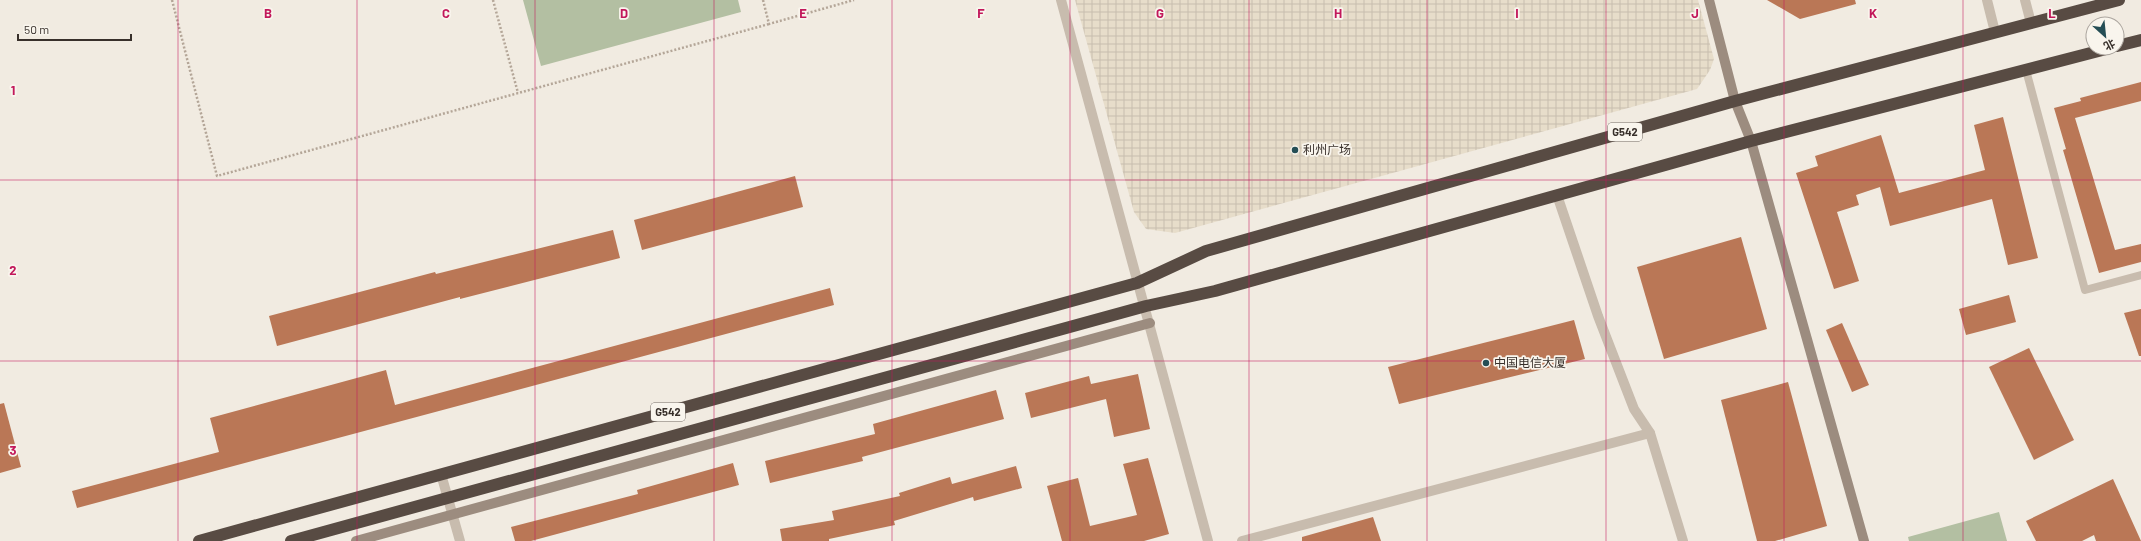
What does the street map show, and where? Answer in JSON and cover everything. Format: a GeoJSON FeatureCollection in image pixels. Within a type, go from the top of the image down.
{"type":"FeatureCollection","features":[{"type":"Feature","properties":{"kind":"highway","name":"G542"},"geometry":{"type":"LineString","coordinates":[[199,541],[1137,283],[1206,251],[1735,101],[2119,0]]}},
{"type":"Feature","properties":{"kind":"highway"},"geometry":{"type":"LineString","coordinates":[[2125,44],[2141,40]]}},
{"type":"Feature","properties":{"kind":"highway","name":"G542"},"geometry":{"type":"LineString","coordinates":[[291,541],[1146,306],[1215,291],[1751,141],[2085,55]]}},
{"type":"Feature","properties":{"kind":"street"},"geometry":{"type":"LineString","coordinates":[[1061,0],[1094,116],[1137,283],[1146,306],[1208,541]]}},
{"type":"Feature","properties":{"kind":"street"},"geometry":{"type":"LineString","coordinates":[[1709,0],[1735,101],[1751,141],[1864,541]]}},
{"type":"Feature","properties":{"kind":"street"},"geometry":{"type":"LineString","coordinates":[[1986,0],[1995,32]]}},
{"type":"Feature","properties":{"kind":"street"},"geometry":{"type":"LineString","coordinates":[[2025,0],[2031,23]]}},
{"type":"Feature","properties":{"kind":"street"},"geometry":{"type":"LineString","coordinates":[[1558,195],[1598,316],[1634,409],[1650,433],[1683,541]]}},
{"type":"Feature","properties":{"kind":"street"},"geometry":{"type":"LineString","coordinates":[[356,541],[1150,322]]}},
{"type":"Feature","properties":{"kind":"street"},"geometry":{"type":"LineString","coordinates":[[1242,541],[1650,433]]}},
{"type":"Feature","properties":{"kind":"street"},"geometry":{"type":"LineString","coordinates":[[441,474],[460,541]]}},
{"type":"Feature","properties":{"kind":"lane"},"geometry":{"type":"LineString","coordinates":[[2026,70],[2085,290],[2141,275]]}},
{"type":"Feature","properties":{"kind":"path"},"geometry":{"type":"LineString","coordinates":[[172,0],[217,176],[854,0]]}},
{"type":"Feature","properties":{"kind":"path"},"geometry":{"type":"LineString","coordinates":[[494,0],[518,93]]}},
{"type":"Feature","properties":{"kind":"path"},"geometry":{"type":"LineString","coordinates":[[762,0],[769,24]]}},
{"type":"Feature","properties":{"kind":"green space"},"geometry":{"type":"Polygon","coordinates":[[[523,0],[738,0],[741,12],[541,66],[523,0]]]}},
{"type":"Feature","properties":{"kind":"green space"},"geometry":{"type":"Polygon","coordinates":[[[1999,512],[2007,541],[1909,541],[1908,537],[1999,512]]]}},
{"type":"Feature","properties":{"kind":"shaded area","name":"利州广场"},"geometry":{"type":"Polygon","coordinates":[[[1075,0],[1698,0],[1714,59],[1710,70],[1697,89],[1175,233],[1146,229],[1134,212],[1075,0]]]}},
{"type":"Feature","properties":{"kind":"building"},"geometry":{"type":"Polygon","coordinates":[[[1767,0],[1855,0],[1856,4],[1800,19],[1767,0]]]}},
{"type":"Feature","properties":{"kind":"building"},"geometry":{"type":"Polygon","coordinates":[[[2141,82],[2141,101],[2075,118],[2115,250],[2141,244],[2141,262],[2099,273],[2063,150],[2066,149],[2054,108],[2081,101],[2080,98],[2141,82]]]}},
{"type":"Feature","properties":{"kind":"building"},"geometry":{"type":"Polygon","coordinates":[[[2003,117],[2038,258],[2008,265],[1992,199],[1890,226],[1880,187],[1856,195],[1859,205],[1837,212],[1859,281],[1834,289],[1796,173],[1818,166],[1815,156],[1881,135],[1899,193],[1985,170],[1974,125],[2003,117]]]}},
{"type":"Feature","properties":{"kind":"building"},"geometry":{"type":"Polygon","coordinates":[[[795,176],[803,207],[642,250],[634,220],[795,176]]]}},
{"type":"Feature","properties":{"kind":"building"},"geometry":{"type":"Polygon","coordinates":[[[613,230],[620,258],[460,299],[460,297],[277,346],[269,316],[435,272],[436,274],[613,230]]]}},
{"type":"Feature","properties":{"kind":"building"},"geometry":{"type":"Polygon","coordinates":[[[1741,237],[1767,329],[1664,359],[1637,267],[1741,237]]]}},
{"type":"Feature","properties":{"kind":"building"},"geometry":{"type":"Polygon","coordinates":[[[830,288],[834,305],[77,508],[72,491],[219,452],[210,418],[386,370],[395,405],[830,288]]]}},
{"type":"Feature","properties":{"kind":"building"},"geometry":{"type":"Polygon","coordinates":[[[2009,295],[2016,322],[1966,335],[1959,309],[2009,295]]]}},
{"type":"Feature","properties":{"kind":"building"},"geometry":{"type":"Polygon","coordinates":[[[2141,309],[2141,356],[2139,356],[2124,313],[2141,309]]]}},
{"type":"Feature","properties":{"kind":"building","name":"中国电信大厦"},"geometry":{"type":"Polygon","coordinates":[[[1574,320],[1585,359],[1399,404],[1388,367],[1574,320]]]}},
{"type":"Feature","properties":{"kind":"building"},"geometry":{"type":"Polygon","coordinates":[[[1842,323],[1869,385],[1852,392],[1826,330],[1842,323]]]}},
{"type":"Feature","properties":{"kind":"building"},"geometry":{"type":"Polygon","coordinates":[[[2029,348],[2074,440],[2034,460],[1989,367],[2029,348]]]}},
{"type":"Feature","properties":{"kind":"building"},"geometry":{"type":"Polygon","coordinates":[[[1138,374],[1150,429],[1114,437],[1106,399],[1031,418],[1025,393],[1089,376],[1091,384],[1138,374]]]}},
{"type":"Feature","properties":{"kind":"building"},"geometry":{"type":"Polygon","coordinates":[[[1788,382],[1827,526],[1775,541],[1757,541],[1721,400],[1788,382]]]}},
{"type":"Feature","properties":{"kind":"building"},"geometry":{"type":"Polygon","coordinates":[[[996,390],[1004,419],[862,457],[863,461],[770,483],[765,461],[875,434],[873,424],[996,390]]]}},
{"type":"Feature","properties":{"kind":"building"},"geometry":{"type":"Polygon","coordinates":[[[4,403],[21,467],[0,473],[0,404],[4,403]]]}},
{"type":"Feature","properties":{"kind":"building"},"geometry":{"type":"Polygon","coordinates":[[[1148,458],[1169,534],[1144,541],[1062,541],[1047,486],[1078,478],[1090,526],[1137,515],[1123,464],[1148,458]]]}},
{"type":"Feature","properties":{"kind":"building"},"geometry":{"type":"Polygon","coordinates":[[[733,463],[739,485],[531,541],[515,541],[511,527],[638,494],[637,490],[733,463]]]}},
{"type":"Feature","properties":{"kind":"building"},"geometry":{"type":"Polygon","coordinates":[[[1016,466],[1022,488],[974,501],[973,497],[894,521],[895,525],[829,539],[829,541],[782,541],[780,529],[834,520],[832,511],[900,496],[899,493],[950,477],[952,484],[1016,466]]]}},
{"type":"Feature","properties":{"kind":"building"},"geometry":{"type":"Polygon","coordinates":[[[2113,479],[2141,541],[2096,541],[2094,535],[2082,541],[2036,541],[2026,521],[2113,479]]]}},
{"type":"Feature","properties":{"kind":"building"},"geometry":{"type":"Polygon","coordinates":[[[1373,517],[1381,541],[1302,541],[1302,537],[1373,517]]]}},
{"type":"Feature","properties":{"kind":"place","name":"利州广场"},"geometry":{"type":"Point","coordinates":[1295,150]}},
{"type":"Feature","properties":{"kind":"place","name":"中国电信大厦"},"geometry":{"type":"Point","coordinates":[1486,363]}}]}
